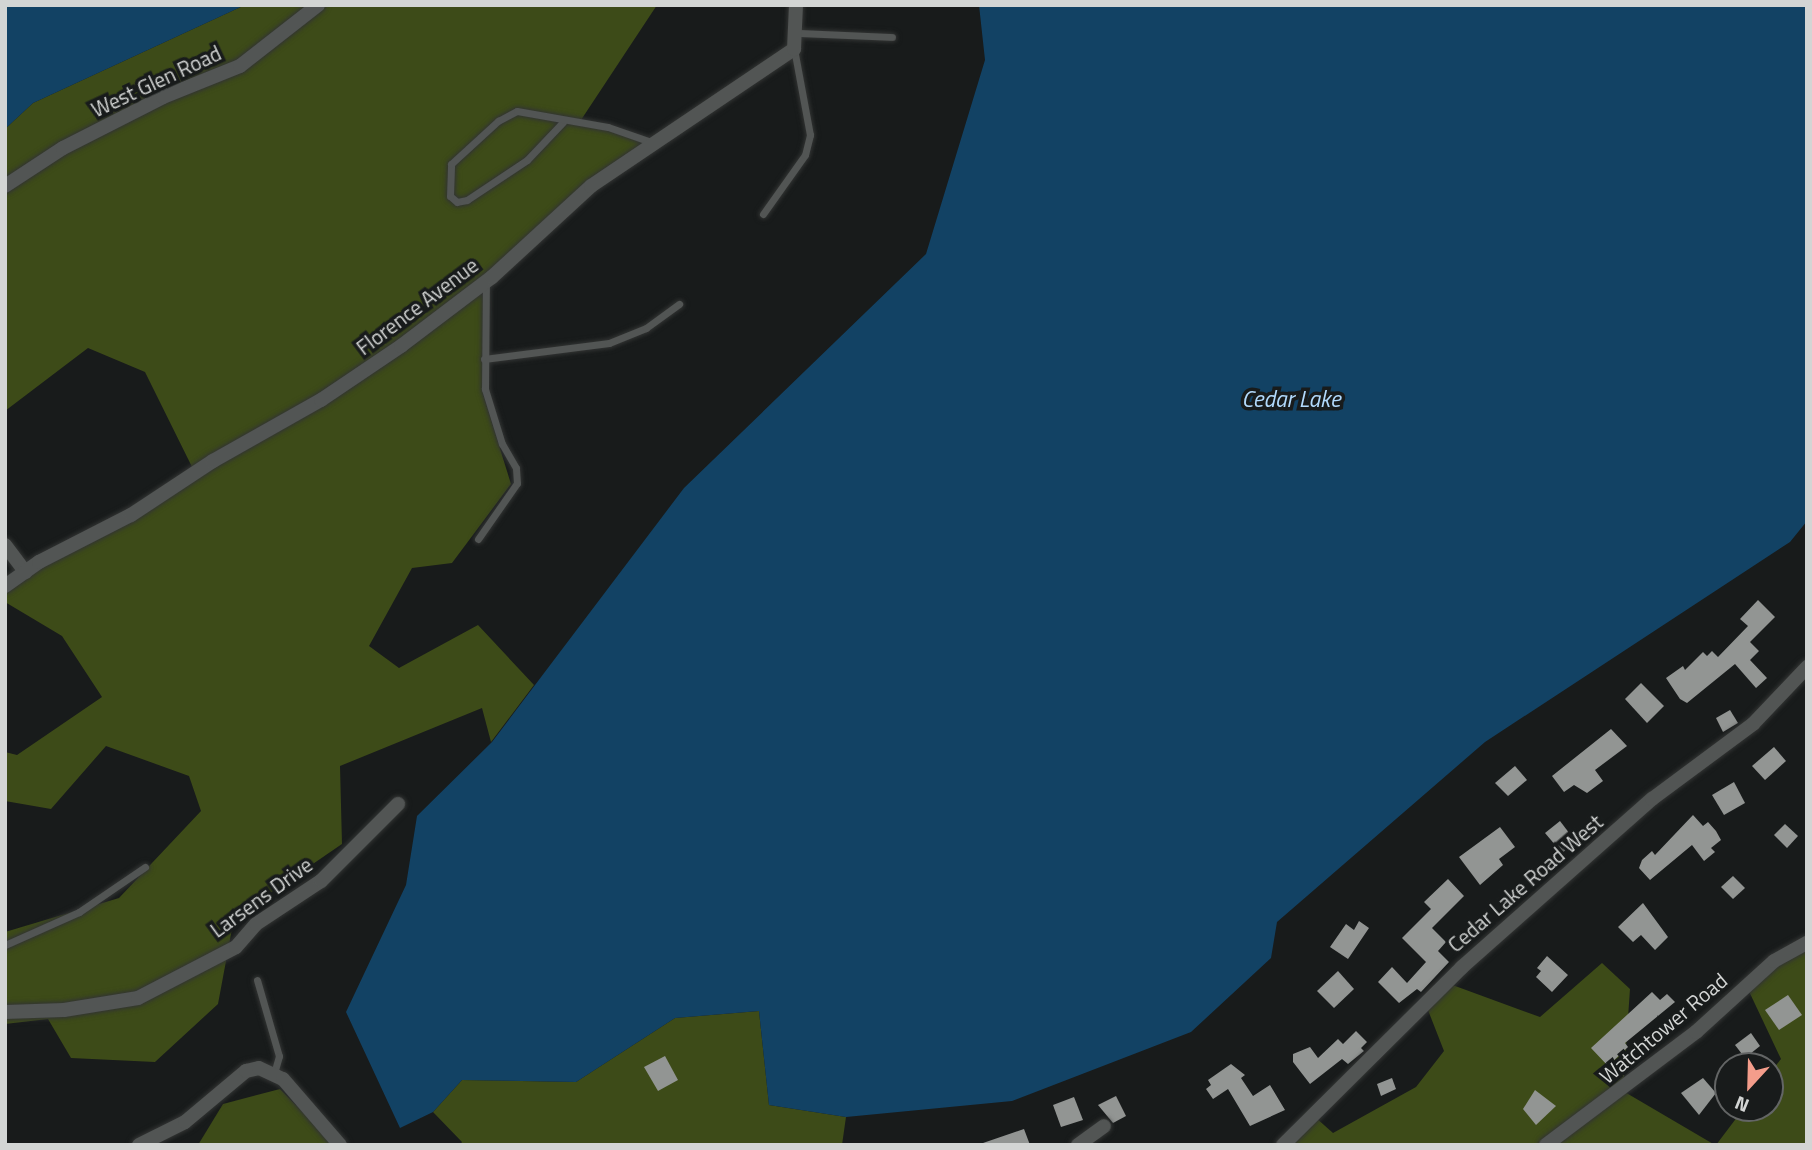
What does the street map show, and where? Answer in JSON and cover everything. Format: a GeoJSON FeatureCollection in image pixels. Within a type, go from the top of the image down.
{"type":"FeatureCollection","features":[{"type":"Feature","properties":{"kind":"street","name":"West Glen Road"},"geometry":{"type":"LineString","coordinates":[[5,186],[64,148],[163,97],[240,66],[318,5]]}},
{"type":"Feature","properties":{"kind":"street"},"geometry":{"type":"LineString","coordinates":[[794,48],[797,33],[796,5]]}},
{"type":"Feature","properties":{"kind":"street","name":"Florence Avenue"},"geometry":{"type":"LineString","coordinates":[[5,586],[25,572],[131,516],[213,461],[321,400],[486,281],[591,186],[794,48]]}},
{"type":"Feature","properties":{"kind":"street"},"geometry":{"type":"LineString","coordinates":[[5,545],[25,572]]}},
{"type":"Feature","properties":{"kind":"street","name":"Cedar Lake Road West"},"geometry":{"type":"LineString","coordinates":[[1283,1145],[1462,967],[1652,799],[1753,724],[1807,667]]}},
{"type":"Feature","properties":{"kind":"street","name":"Larsens Drive"},"geometry":{"type":"LineString","coordinates":[[5,1012],[64,1010],[138,998],[236,947],[256,924],[321,881],[398,804]]}},
{"type":"Feature","properties":{"kind":"street","name":"Watchtower Road"},"geometry":{"type":"LineString","coordinates":[[1546,1145],[1696,1032],[1773,961],[1807,943]]}},
{"type":"Feature","properties":{"kind":"street"},"geometry":{"type":"LineString","coordinates":[[139,1145],[186,1122],[252,1069],[274,1073],[340,1145]]}},
{"type":"Feature","properties":{"kind":"street"},"geometry":{"type":"LineString","coordinates":[[1078,1145],[1104,1126]]}},
{"type":"Feature","properties":{"kind":"lane"},"geometry":{"type":"LineString","coordinates":[[797,33],[892,37]]}},
{"type":"Feature","properties":{"kind":"lane"},"geometry":{"type":"LineString","coordinates":[[763,214],[805,155],[810,135],[794,48]]}},
{"type":"Feature","properties":{"kind":"lane"},"geometry":{"type":"LineString","coordinates":[[563,122],[527,160],[467,200],[457,202],[450,196],[451,164],[498,121],[531,110],[563,122],[608,127],[655,144]]}},
{"type":"Feature","properties":{"kind":"lane"},"geometry":{"type":"LineString","coordinates":[[478,538],[517,483],[516,468],[491,414],[484,359],[486,281]]}},
{"type":"Feature","properties":{"kind":"lane"},"geometry":{"type":"LineString","coordinates":[[484,359],[609,343],[646,328],[679,304]]}},
{"type":"Feature","properties":{"kind":"lane"},"geometry":{"type":"LineString","coordinates":[[5,945],[79,912],[145,867]]}},
{"type":"Feature","properties":{"kind":"lane"},"geometry":{"type":"LineString","coordinates":[[257,980],[279,1056],[274,1073]]}},
{"type":"Feature","properties":{"kind":"green space"},"geometry":{"type":"Polygon","coordinates":[[[245,5],[657,5],[581,120],[654,142],[487,281],[483,394],[511,484],[452,563],[412,568],[369,646],[399,668],[478,625],[534,685],[491,742],[482,708],[340,766],[342,844],[234,918],[218,1004],[155,1062],[71,1058],[48,1019],[5,1024],[5,932],[119,898],[201,811],[189,776],[106,746],[51,809],[5,801],[5,752],[17,755],[102,697],[62,636],[5,602],[5,588],[196,475],[145,372],[88,348],[5,411],[5,129],[33,103],[245,5]]]}},
{"type":"Feature","properties":{"kind":"green space"},"geometry":{"type":"Polygon","coordinates":[[[1807,947],[1807,1145],[1716,1145],[1733,1122],[1784,1122],[1784,1052],[1778,1052],[1746,985],[1807,947]]]}},
{"type":"Feature","properties":{"kind":"green space"},"geometry":{"type":"Polygon","coordinates":[[[1602,963],[1630,989],[1623,1091],[1715,1145],[1277,1145],[1315,1117],[1333,1133],[1416,1087],[1444,1051],[1426,1005],[1447,983],[1540,1017],[1602,963]]]}},
{"type":"Feature","properties":{"kind":"green space"},"geometry":{"type":"Polygon","coordinates":[[[759,1011],[769,1105],[846,1117],[842,1145],[460,1145],[462,1142],[433,1112],[462,1080],[576,1082],[675,1018],[759,1011]]]}},
{"type":"Feature","properties":{"kind":"green space"},"geometry":{"type":"Polygon","coordinates":[[[280,1089],[335,1145],[198,1145],[223,1104],[280,1089]]]}},
{"type":"Feature","properties":{"kind":"water"},"geometry":{"type":"Polygon","coordinates":[[[5,5],[245,5],[33,103],[5,129],[5,5]]]}},
{"type":"Feature","properties":{"kind":"water","name":"Cedar Lake"},"geometry":{"type":"Polygon","coordinates":[[[979,5],[1807,5],[1807,521],[1790,542],[1485,742],[1277,922],[1271,958],[1191,1032],[1012,1101],[846,1117],[769,1105],[759,1011],[675,1018],[576,1082],[462,1080],[433,1112],[400,1128],[346,1012],[406,885],[417,816],[492,742],[684,488],[926,254],[985,60],[979,5]]]}},
{"type":"Feature","properties":{"kind":"building"},"geometry":{"type":"Polygon","coordinates":[[[1758,600],[1775,617],[1750,642],[1759,651],[1750,660],[1767,678],[1756,688],[1735,664],[1687,703],[1680,699],[1666,678],[1683,666],[1685,670],[1703,652],[1707,656],[1712,651],[1718,657],[1748,626],[1740,619],[1758,600]]]}},
{"type":"Feature","properties":{"kind":"building"},"geometry":{"type":"Polygon","coordinates":[[[1641,683],[1664,706],[1647,723],[1625,699],[1641,683]]]}},
{"type":"Feature","properties":{"kind":"building"},"geometry":{"type":"Polygon","coordinates":[[[1730,710],[1738,723],[1723,732],[1716,718],[1730,710]]]}},
{"type":"Feature","properties":{"kind":"building"},"geometry":{"type":"Polygon","coordinates":[[[1611,729],[1627,746],[1595,770],[1603,781],[1587,793],[1574,785],[1564,792],[1552,776],[1611,729]]]}},
{"type":"Feature","properties":{"kind":"building"},"geometry":{"type":"Polygon","coordinates":[[[1774,747],[1786,761],[1765,780],[1752,766],[1774,747]]]}},
{"type":"Feature","properties":{"kind":"building"},"geometry":{"type":"Polygon","coordinates":[[[1515,766],[1527,780],[1508,796],[1495,783],[1515,766]]]}},
{"type":"Feature","properties":{"kind":"building"},"geometry":{"type":"Polygon","coordinates":[[[1734,782],[1745,803],[1724,815],[1712,795],[1734,782]]]}},
{"type":"Feature","properties":{"kind":"building"},"geometry":{"type":"Polygon","coordinates":[[[1693,815],[1703,826],[1708,822],[1716,831],[1721,840],[1711,848],[1715,852],[1704,861],[1692,845],[1650,880],[1639,868],[1642,860],[1652,851],[1655,855],[1693,815]]]}},
{"type":"Feature","properties":{"kind":"building"},"geometry":{"type":"Polygon","coordinates":[[[1560,821],[1576,842],[1562,853],[1545,833],[1560,821]]]}},
{"type":"Feature","properties":{"kind":"building"},"geometry":{"type":"Polygon","coordinates":[[[1785,824],[1798,836],[1787,848],[1774,835],[1785,824]]]}},
{"type":"Feature","properties":{"kind":"building"},"geometry":{"type":"Polygon","coordinates":[[[1500,827],[1515,847],[1499,859],[1503,865],[1480,885],[1459,857],[1500,827]]]}},
{"type":"Feature","properties":{"kind":"building"},"geometry":{"type":"Polygon","coordinates":[[[1733,876],[1745,888],[1733,899],[1721,887],[1733,876]]]}},
{"type":"Feature","properties":{"kind":"building"},"geometry":{"type":"Polygon","coordinates":[[[1448,879],[1464,896],[1432,928],[1446,942],[1438,951],[1449,962],[1421,992],[1417,989],[1399,1003],[1378,982],[1392,967],[1407,983],[1426,962],[1402,938],[1431,909],[1424,902],[1448,879]]]}},
{"type":"Feature","properties":{"kind":"building"},"geometry":{"type":"Polygon","coordinates":[[[1643,903],[1668,937],[1655,950],[1641,935],[1633,942],[1618,927],[1643,903]]]}},
{"type":"Feature","properties":{"kind":"building"},"geometry":{"type":"Polygon","coordinates":[[[1359,921],[1369,928],[1348,959],[1330,947],[1346,924],[1354,930],[1359,921]]]}},
{"type":"Feature","properties":{"kind":"building"},"geometry":{"type":"Polygon","coordinates":[[[1547,956],[1568,975],[1552,992],[1536,977],[1541,971],[1537,968],[1547,956]]]}},
{"type":"Feature","properties":{"kind":"building"},"geometry":{"type":"Polygon","coordinates":[[[1338,971],[1354,989],[1334,1008],[1317,991],[1338,971]]]}},
{"type":"Feature","properties":{"kind":"building"},"geometry":{"type":"Polygon","coordinates":[[[1652,992],[1660,1000],[1667,994],[1675,1002],[1625,1043],[1628,1047],[1608,1066],[1591,1048],[1652,992]]]}},
{"type":"Feature","properties":{"kind":"building"},"geometry":{"type":"Polygon","coordinates":[[[1788,995],[1802,1015],[1779,1030],[1765,1010],[1788,995]]]}},
{"type":"Feature","properties":{"kind":"building"},"geometry":{"type":"Polygon","coordinates":[[[1356,1031],[1367,1042],[1361,1048],[1364,1051],[1348,1064],[1342,1059],[1310,1084],[1293,1062],[1293,1054],[1310,1047],[1318,1058],[1338,1039],[1343,1044],[1356,1031]]]}},
{"type":"Feature","properties":{"kind":"building"},"geometry":{"type":"Polygon","coordinates":[[[1751,1033],[1760,1046],[1752,1052],[1740,1052],[1735,1045],[1751,1033]]]}},
{"type":"Feature","properties":{"kind":"building"},"geometry":{"type":"Polygon","coordinates":[[[665,1056],[678,1080],[658,1091],[644,1067],[665,1056]]]}},
{"type":"Feature","properties":{"kind":"building"},"geometry":{"type":"Polygon","coordinates":[[[1231,1064],[1245,1075],[1241,1078],[1253,1096],[1270,1085],[1285,1110],[1250,1126],[1228,1089],[1213,1099],[1206,1089],[1211,1085],[1208,1080],[1231,1064]]]}},
{"type":"Feature","properties":{"kind":"building"},"geometry":{"type":"Polygon","coordinates":[[[1392,1078],[1396,1089],[1381,1096],[1377,1084],[1392,1078]]]}},
{"type":"Feature","properties":{"kind":"building"},"geometry":{"type":"Polygon","coordinates":[[[1703,1078],[1714,1091],[1714,1096],[1699,1115],[1681,1093],[1703,1078]]]}},
{"type":"Feature","properties":{"kind":"building"},"geometry":{"type":"Polygon","coordinates":[[[1535,1090],[1556,1106],[1536,1125],[1523,1109],[1535,1090]]]}},
{"type":"Feature","properties":{"kind":"building"},"geometry":{"type":"Polygon","coordinates":[[[1116,1096],[1126,1116],[1113,1123],[1098,1105],[1116,1096]]]}},
{"type":"Feature","properties":{"kind":"building"},"geometry":{"type":"Polygon","coordinates":[[[1074,1097],[1083,1120],[1061,1127],[1053,1105],[1074,1097]]]}},
{"type":"Feature","properties":{"kind":"building"},"geometry":{"type":"Polygon","coordinates":[[[1024,1129],[1030,1145],[983,1145],[983,1143],[1024,1129]]]}}]}
